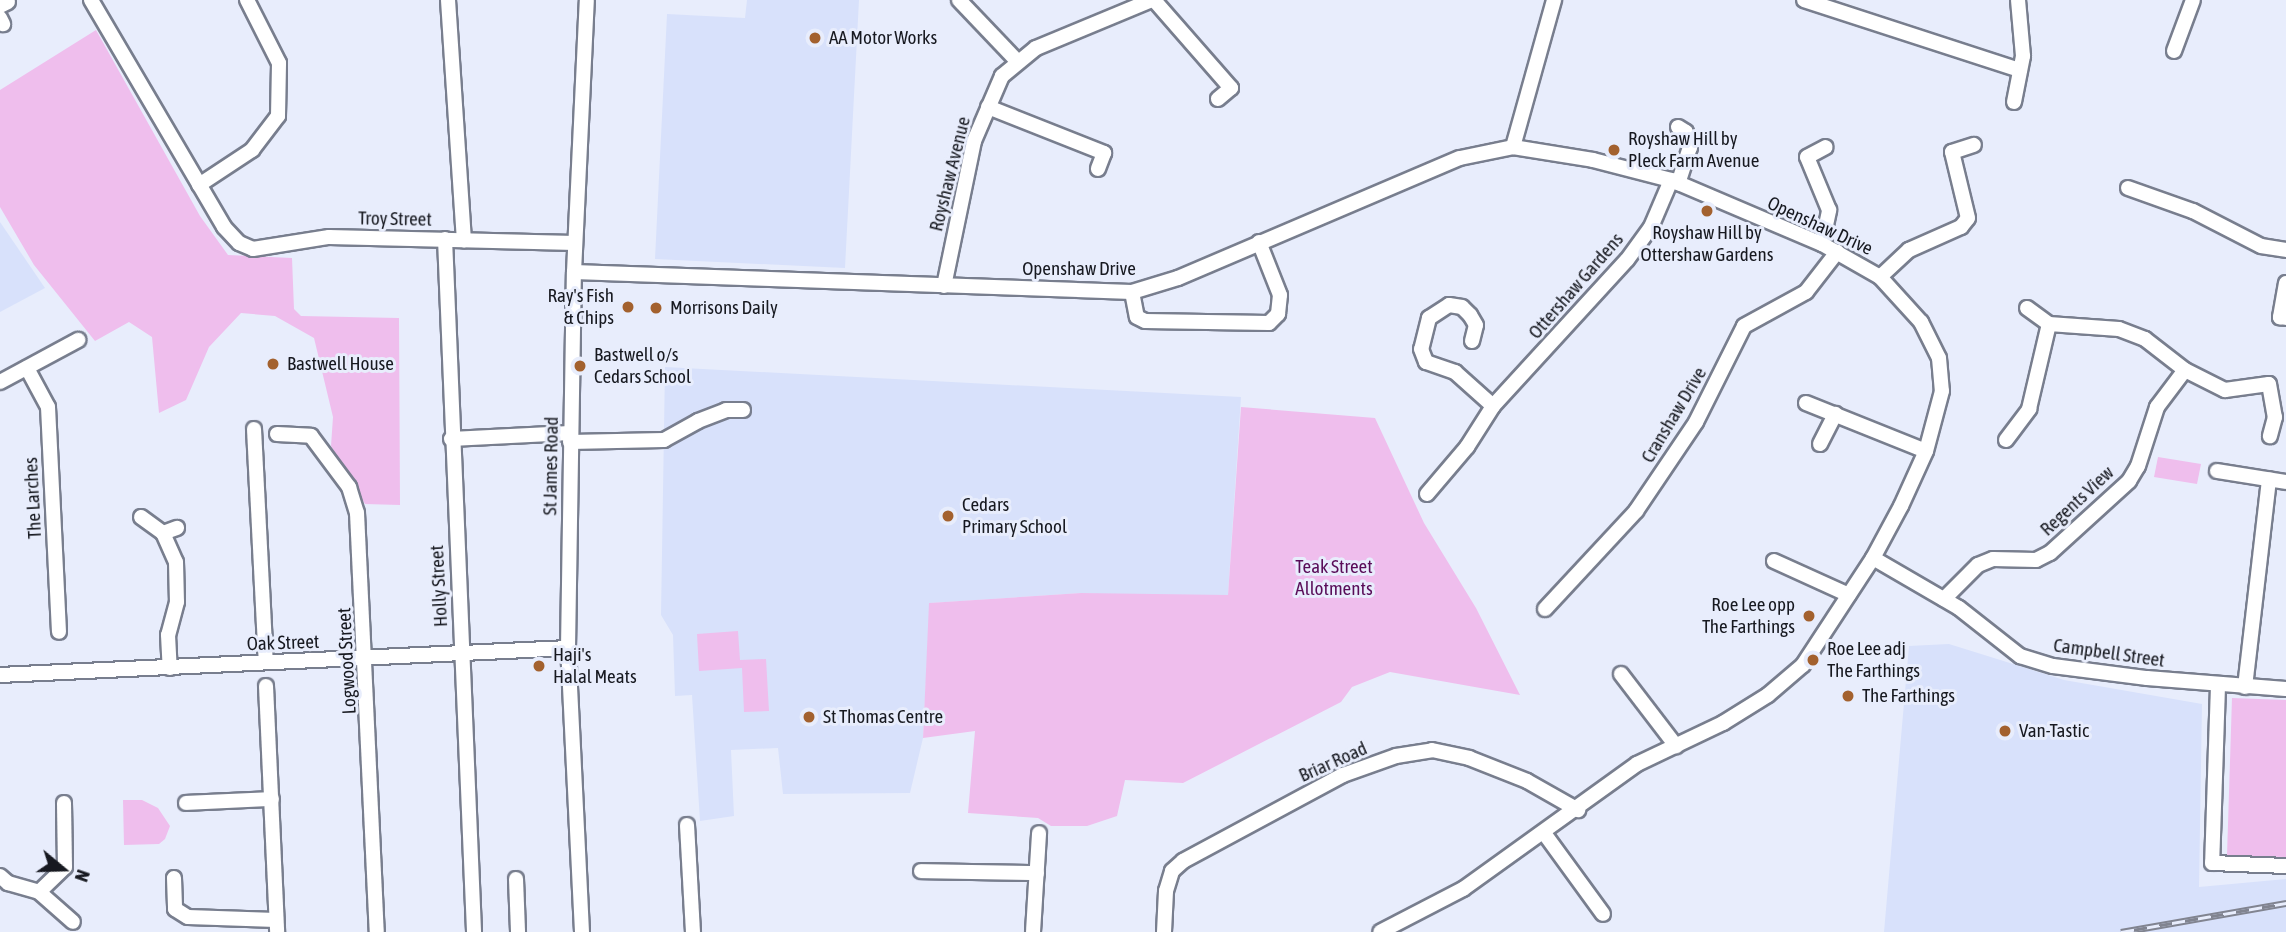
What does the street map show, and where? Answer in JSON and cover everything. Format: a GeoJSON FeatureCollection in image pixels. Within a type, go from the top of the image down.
{"type":"FeatureCollection","features":[{"type":"Feature","properties":{"kind":"street"},"geometry":{"type":"LineString","coordinates":[[91,0],[199,185],[252,149],[278,116],[279,63],[247,0]]}},
{"type":"Feature","properties":{"kind":"street"},"geometry":{"type":"LineString","coordinates":[[447,0],[464,240]]}},
{"type":"Feature","properties":{"kind":"street","name":"St James Road"},"geometry":{"type":"LineString","coordinates":[[582,932],[568,648],[574,272],[587,0]]}},
{"type":"Feature","properties":{"kind":"street"},"geometry":{"type":"LineString","coordinates":[[959,0],[1017,61]]}},
{"type":"Feature","properties":{"kind":"street"},"geometry":{"type":"LineString","coordinates":[[1153,0],[1231,88],[1217,99]]}},
{"type":"Feature","properties":{"kind":"street","name":"Royshaw Avenue"},"geometry":{"type":"LineString","coordinates":[[944,286],[974,141],[1002,76],[1036,48],[1153,0]]}},
{"type":"Feature","properties":{"kind":"street"},"geometry":{"type":"LineString","coordinates":[[1513,147],[1554,0]]}},
{"type":"Feature","properties":{"kind":"street"},"geometry":{"type":"LineString","coordinates":[[1804,0],[2020,70]]}},
{"type":"Feature","properties":{"kind":"street"},"geometry":{"type":"LineString","coordinates":[[2014,102],[2020,70],[2018,0]]}},
{"type":"Feature","properties":{"kind":"street"},"geometry":{"type":"LineString","coordinates":[[2174,51],[2193,0]]}},
{"type":"Feature","properties":{"kind":"street"},"geometry":{"type":"LineString","coordinates":[[988,107],[1104,153],[1098,169]]}},
{"type":"Feature","properties":{"kind":"street"},"geometry":{"type":"LineString","coordinates":[[1675,182],[1690,147],[1686,132],[1678,127]]}},
{"type":"Feature","properties":{"kind":"street"},"geometry":{"type":"LineString","coordinates":[[1880,277],[1909,250],[1961,227],[1968,218],[1952,152],[1974,145]]}},
{"type":"Feature","properties":{"kind":"street","name":"Openshaw Drive"},"geometry":{"type":"LineString","coordinates":[[574,272],[1132,292],[1178,278],[1460,158],[1513,147],[1593,160],[1675,182],[1822,244],[1880,277],[1922,323],[1939,358],[1942,391],[1926,451],[1873,558],[1803,665],[1768,695],[1676,746],[1637,764],[1578,810],[1463,889],[1380,932]]}},
{"type":"Feature","properties":{"kind":"street"},"geometry":{"type":"LineString","coordinates":[[1822,244],[1829,210],[1807,157],[1826,147]]}},
{"type":"Feature","properties":{"kind":"street","name":"Ottershaw Gardens"},"geometry":{"type":"LineString","coordinates":[[1427,494],[1467,447],[1493,406],[1627,260],[1651,227],[1675,182]]}},
{"type":"Feature","properties":{"kind":"street","name":"Troy Street"},"geometry":{"type":"LineString","coordinates":[[199,185],[224,228],[239,243],[253,249],[329,237],[575,243]]}},
{"type":"Feature","properties":{"kind":"street"},"geometry":{"type":"LineString","coordinates":[[2128,188],[2193,211],[2261,246],[2286,250]]}},
{"type":"Feature","properties":{"kind":"street","name":"Holly Street"},"geometry":{"type":"LineString","coordinates":[[445,239],[451,439],[474,932]]}},
{"type":"Feature","properties":{"kind":"street"},"geometry":{"type":"LineString","coordinates":[[1132,292],[1137,317],[1145,321],[1269,323],[1278,314],[1280,295],[1258,242]]}},
{"type":"Feature","properties":{"kind":"street","name":"Cranshaw Drive"},"geometry":{"type":"LineString","coordinates":[[1545,609],[1636,510],[1696,422],[1744,327],[1806,292],[1837,252]]}},
{"type":"Feature","properties":{"kind":"street"},"geometry":{"type":"LineString","coordinates":[[2283,317],[2286,283]]}},
{"type":"Feature","properties":{"kind":"street"},"geometry":{"type":"LineString","coordinates":[[1472,341],[1476,325],[1470,315],[1462,307],[1449,305],[1429,318],[1421,349],[1426,362],[1455,372],[1493,406]]}},
{"type":"Feature","properties":{"kind":"street"},"geometry":{"type":"LineString","coordinates":[[2027,308],[2049,324],[2119,329],[2145,339],[2185,370],[2225,390],[2269,384],[2275,416],[2270,436]]}},
{"type":"Feature","properties":{"kind":"street"},"geometry":{"type":"LineString","coordinates":[[2006,440],[2029,409],[2049,324]]}},
{"type":"Feature","properties":{"kind":"street"},"geometry":{"type":"LineString","coordinates":[[1,380],[78,340]]}},
{"type":"Feature","properties":{"kind":"street","name":"The Larches"},"geometry":{"type":"LineString","coordinates":[[27,368],[48,407],[59,632]]}},
{"type":"Feature","properties":{"kind":"street","name":"Regents View"},"geometry":{"type":"LineString","coordinates":[[1944,599],[1978,565],[1993,559],[2036,560],[2050,553],[2129,481],[2138,466],[2157,407],[2185,370]]}},
{"type":"Feature","properties":{"kind":"street"},"geometry":{"type":"LineString","coordinates":[[1806,402],[1926,451]]}},
{"type":"Feature","properties":{"kind":"street"},"geometry":{"type":"LineString","coordinates":[[451,439],[570,437],[664,440],[698,421],[726,410],[743,410]]}},
{"type":"Feature","properties":{"kind":"street"},"geometry":{"type":"LineString","coordinates":[[1820,444],[1835,414]]}},
{"type":"Feature","properties":{"kind":"street"},"geometry":{"type":"LineString","coordinates":[[254,429],[266,662]]}},
{"type":"Feature","properties":{"kind":"street","name":"Logwood Street"},"geometry":{"type":"LineString","coordinates":[[278,434],[311,436],[349,487],[357,513],[367,659],[377,932]]}},
{"type":"Feature","properties":{"kind":"street"},"geometry":{"type":"LineString","coordinates":[[2217,471],[2286,482]]}},
{"type":"Feature","properties":{"kind":"street"},"geometry":{"type":"LineString","coordinates":[[2245,687],[2269,479]]}},
{"type":"Feature","properties":{"kind":"street"},"geometry":{"type":"LineString","coordinates":[[141,517],[170,531],[176,562],[177,602],[168,635],[170,668]]}},
{"type":"Feature","properties":{"kind":"street","name":"Campbell Street"},"geometry":{"type":"LineString","coordinates":[[1873,558],[1944,599],[2005,646],[2053,666],[2218,686],[2286,689]]}},
{"type":"Feature","properties":{"kind":"street"},"geometry":{"type":"LineString","coordinates":[[1774,561],[1849,595]]}},
{"type":"Feature","properties":{"kind":"street","name":"Oak Street"},"geometry":{"type":"LineString","coordinates":[[0,676],[568,648]]}},
{"type":"Feature","properties":{"kind":"street"},"geometry":{"type":"LineString","coordinates":[[1621,674],[1676,746]]}},
{"type":"Feature","properties":{"kind":"street"},"geometry":{"type":"LineString","coordinates":[[174,878],[174,909],[188,917],[276,926],[266,686]]}},
{"type":"Feature","properties":{"kind":"street"},"geometry":{"type":"LineString","coordinates":[[2218,686],[2213,863],[2286,866]]}},
{"type":"Feature","properties":{"kind":"street","name":"Briar Road"},"geometry":{"type":"LineString","coordinates":[[1164,932],[1166,891],[1172,871],[1183,861],[1343,775],[1396,756],[1433,750],[1469,758],[1527,781],[1578,810]]}},
{"type":"Feature","properties":{"kind":"street"},"geometry":{"type":"LineString","coordinates":[[186,803],[272,799]]}},
{"type":"Feature","properties":{"kind":"street"},"geometry":{"type":"LineString","coordinates":[[39,892],[65,867],[64,803]]}},
{"type":"Feature","properties":{"kind":"street"},"geometry":{"type":"LineString","coordinates":[[687,825],[693,932]]}},
{"type":"Feature","properties":{"kind":"street"},"geometry":{"type":"LineString","coordinates":[[1033,932],[1040,833]]}},
{"type":"Feature","properties":{"kind":"street"},"geometry":{"type":"LineString","coordinates":[[1544,833],[1604,914]]}},
{"type":"Feature","properties":{"kind":"street"},"geometry":{"type":"LineString","coordinates":[[920,872],[1037,873]]}},
{"type":"Feature","properties":{"kind":"street"},"geometry":{"type":"LineString","coordinates":[[0,876],[8,883],[39,892],[73,922]]}},
{"type":"Feature","properties":{"kind":"street"},"geometry":{"type":"LineString","coordinates":[[516,879],[518,932]]}},
{"type":"Feature","properties":{"kind":"shaded area"},"geometry":{"type":"Polygon","coordinates":[[[747,0],[859,0],[845,268],[655,259],[667,14],[745,18],[747,0]]]}},
{"type":"Feature","properties":{"kind":"shaded area"},"geometry":{"type":"Polygon","coordinates":[[[0,222],[45,288],[0,312],[0,222]]]}},
{"type":"Feature","properties":{"kind":"shaded area","name":"Cedars Primary School"},"geometry":{"type":"Polygon","coordinates":[[[665,367],[1241,397],[1228,595],[1193,600],[1081,593],[930,603],[923,738],[910,793],[783,794],[778,748],[731,750],[734,816],[700,821],[692,695],[675,696],[673,635],[661,615],[665,367]]]}},
{"type":"Feature","properties":{"kind":"shaded area"},"geometry":{"type":"Polygon","coordinates":[[[1949,644],[2064,680],[2202,704],[2199,887],[2286,879],[2286,932],[1884,932],[1909,646],[1949,644]]]}},
{"type":"Feature","properties":{"kind":"green space"},"geometry":{"type":"Polygon","coordinates":[[[96,30],[200,216],[228,255],[292,258],[294,309],[301,316],[399,318],[400,505],[365,504],[331,446],[333,417],[314,338],[275,316],[241,313],[209,347],[186,400],[159,413],[152,337],[129,322],[95,341],[34,265],[0,207],[0,90],[96,30]]]}},
{"type":"Feature","properties":{"kind":"green space","name":"Teak Street Allotments"},"geometry":{"type":"Polygon","coordinates":[[[1241,407],[1375,418],[1424,523],[1476,608],[1520,695],[1390,672],[1352,687],[1341,702],[1183,783],[1125,780],[1117,816],[1087,826],[1051,826],[1038,818],[968,813],[975,731],[923,738],[929,603],[1081,593],[1228,595],[1241,407]]]}},
{"type":"Feature","properties":{"kind":"green space"},"geometry":{"type":"Polygon","coordinates":[[[2158,457],[2201,464],[2197,484],[2154,477],[2158,457]]]}},
{"type":"Feature","properties":{"kind":"green space"},"geometry":{"type":"Polygon","coordinates":[[[738,631],[740,660],[766,659],[769,711],[744,712],[742,668],[699,671],[697,634],[738,631]]]}},
{"type":"Feature","properties":{"kind":"green space"},"geometry":{"type":"Polygon","coordinates":[[[2232,698],[2286,700],[2286,857],[2227,856],[2232,698]]]}},
{"type":"Feature","properties":{"kind":"green space"},"geometry":{"type":"Polygon","coordinates":[[[123,800],[142,800],[158,808],[170,826],[165,839],[159,844],[124,845],[123,800]]]}},
{"type":"Feature","properties":{"kind":"railway"},"geometry":{"type":"LineString","coordinates":[[2121,932],[2286,903]]}},
{"type":"Feature","properties":{"kind":"place","name":"AA Motor Works"},"geometry":{"type":"Point","coordinates":[815,38]}},
{"type":"Feature","properties":{"kind":"place","name":"Royshaw Hill by Pleck Farm Avenue"},"geometry":{"type":"Point","coordinates":[1614,150]}},
{"type":"Feature","properties":{"kind":"place","name":"Royshaw Hill by Ottershaw Gardens"},"geometry":{"type":"Point","coordinates":[1707,211]}},
{"type":"Feature","properties":{"kind":"place","name":"Ray's Fish & Chips"},"geometry":{"type":"Point","coordinates":[628,307]}},
{"type":"Feature","properties":{"kind":"place","name":"Morrisons Daily"},"geometry":{"type":"Point","coordinates":[656,308]}},
{"type":"Feature","properties":{"kind":"place","name":"Bastwell House"},"geometry":{"type":"Point","coordinates":[273,364]}},
{"type":"Feature","properties":{"kind":"place","name":"Bastwell o/s Cedars School"},"geometry":{"type":"Point","coordinates":[580,366]}},
{"type":"Feature","properties":{"kind":"place","name":"Cedars Primary School"},"geometry":{"type":"Point","coordinates":[948,516]}},
{"type":"Feature","properties":{"kind":"place","name":"Roe Lee opp The Farthings"},"geometry":{"type":"Point","coordinates":[1809,616]}},
{"type":"Feature","properties":{"kind":"place","name":"Roe Lee adj The Farthings"},"geometry":{"type":"Point","coordinates":[1813,660]}},
{"type":"Feature","properties":{"kind":"place","name":"Haji's Halal Meats"},"geometry":{"type":"Point","coordinates":[539,666]}},
{"type":"Feature","properties":{"kind":"place","name":"The Farthings"},"geometry":{"type":"Point","coordinates":[1848,696]}},
{"type":"Feature","properties":{"kind":"place","name":"St Thomas Centre"},"geometry":{"type":"Point","coordinates":[809,717]}},
{"type":"Feature","properties":{"kind":"place","name":"Van-Tastic"},"geometry":{"type":"Point","coordinates":[2005,731]}}]}
